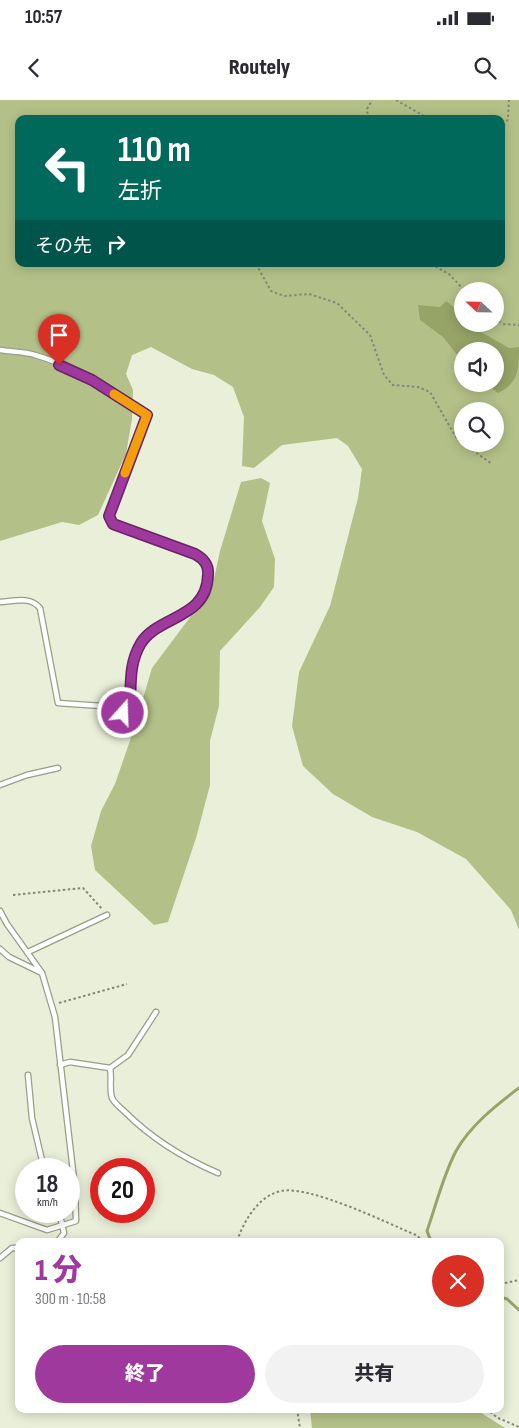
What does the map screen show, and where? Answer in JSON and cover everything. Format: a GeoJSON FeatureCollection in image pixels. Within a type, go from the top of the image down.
{"type":"FeatureCollection","features":[{"type":"Feature","properties":{"kind":"lane"},"geometry":{"type":"LineString","coordinates":[[0,350],[34,354],[59,365],[92,380],[147,415],[109,516],[113,524],[202,558],[208,569],[208,580],[203,594],[192,608],[154,630],[143,641],[131,666],[130,706],[123,713],[102,706],[58,703],[40,608],[35,602],[28,600],[0,602]]}},
{"type":"Feature","properties":{"kind":"lane"},"geometry":{"type":"LineString","coordinates":[[0,785],[27,775],[58,768]]}},
{"type":"Feature","properties":{"kind":"lane"},"geometry":{"type":"LineString","coordinates":[[0,911],[6,924],[42,973],[52,1004],[75,1188],[76,1222],[47,1230],[0,1213]]}},
{"type":"Feature","properties":{"kind":"lane"},"geometry":{"type":"LineString","coordinates":[[28,952],[108,915]]}},
{"type":"Feature","properties":{"kind":"lane"},"geometry":{"type":"LineString","coordinates":[[0,949],[9,958],[42,973]]}},
{"type":"Feature","properties":{"kind":"lane"},"geometry":{"type":"LineString","coordinates":[[60,1065],[70,1062],[110,1068],[128,1055],[156,1012]]}},
{"type":"Feature","properties":{"kind":"lane"},"geometry":{"type":"LineString","coordinates":[[110,1068],[113,1101],[140,1127],[162,1143],[179,1154],[218,1173]]}},
{"type":"Feature","properties":{"kind":"lane"},"geometry":{"type":"LineString","coordinates":[[28,1075],[32,1118],[41,1158]]}},
{"type":"Feature","properties":{"kind":"lane"},"geometry":{"type":"LineString","coordinates":[[60,1238],[64,1233],[62,1223]]}},
{"type":"Feature","properties":{"kind":"lane"},"geometry":{"type":"LineString","coordinates":[[0,1258],[12,1248],[15,1248]]}},
{"type":"Feature","properties":{"kind":"path"},"geometry":{"type":"LineString","coordinates":[[368,115],[367,109],[372,100]]}},
{"type":"Feature","properties":{"kind":"path"},"geometry":{"type":"LineString","coordinates":[[396,100],[422,115]]}},
{"type":"Feature","properties":{"kind":"path"},"geometry":{"type":"LineString","coordinates":[[505,124],[508,119],[509,100]]}},
{"type":"Feature","properties":{"kind":"path"},"geometry":{"type":"LineString","coordinates":[[258,267],[271,292],[284,296],[309,294],[337,303],[370,335],[384,375],[393,385],[418,387],[430,392],[454,433]]}},
{"type":"Feature","properties":{"kind":"path"},"geometry":{"type":"LineString","coordinates":[[437,267],[449,274],[457,282]]}},
{"type":"Feature","properties":{"kind":"path"},"geometry":{"type":"LineString","coordinates":[[504,324],[519,325]]}},
{"type":"Feature","properties":{"kind":"path"},"geometry":{"type":"LineString","coordinates":[[475,452],[492,464]]}},
{"type":"Feature","properties":{"kind":"path"},"geometry":{"type":"LineString","coordinates":[[13,895],[83,888],[108,915]]}},
{"type":"Feature","properties":{"kind":"path"},"geometry":{"type":"LineString","coordinates":[[52,1004],[127,984]]}},
{"type":"Feature","properties":{"kind":"path"},"geometry":{"type":"LineString","coordinates":[[239,1238],[253,1210],[280,1191],[291,1190],[308,1193],[363,1212],[420,1238]]}},
{"type":"Feature","properties":{"kind":"path"},"geometry":{"type":"LineString","coordinates":[[504,1283],[519,1280]]}},
{"type":"Feature","properties":{"kind":"path"},"geometry":{"type":"LineString","coordinates":[[298,1413],[300,1428]]}},
{"type":"Feature","properties":{"kind":"path"},"geometry":{"type":"LineString","coordinates":[[491,1413],[519,1428]]}},
{"type":"Feature","properties":{"kind":"shaded area"},"geometry":{"type":"Polygon","coordinates":[[[0,100],[519,100],[519,930],[511,910],[466,859],[417,832],[372,817],[333,794],[303,766],[292,726],[299,672],[330,606],[358,498],[362,469],[348,446],[337,438],[282,445],[254,468],[242,466],[244,417],[233,387],[214,375],[192,369],[151,347],[132,355],[126,374],[133,390],[132,419],[126,454],[98,515],[79,525],[62,522],[0,541],[0,100]]]}},
{"type":"Feature","properties":{"kind":"shaded area"},"geometry":{"type":"Polygon","coordinates":[[[446,301],[454,308],[454,332],[481,332],[498,342],[454,342],[454,351],[443,337],[420,320],[418,305],[440,307],[446,301]]]}},
{"type":"Feature","properties":{"kind":"shaded area"},"geometry":{"type":"Polygon","coordinates":[[[504,345],[509,348],[519,347],[519,363],[516,375],[514,380],[505,389],[504,345]]]}},
{"type":"Feature","properties":{"kind":"shaded area"},"geometry":{"type":"Polygon","coordinates":[[[261,478],[270,483],[262,521],[275,559],[274,587],[260,607],[220,651],[219,706],[210,741],[210,785],[196,838],[168,922],[154,925],[95,870],[91,846],[101,811],[115,784],[134,729],[152,668],[212,588],[220,551],[241,482],[261,478]]]}},
{"type":"Feature","properties":{"kind":"shaded area"},"geometry":{"type":"Polygon","coordinates":[[[310,1413],[481,1413],[505,1428],[312,1428],[310,1413]]]}},
{"type":"Feature","properties":{"kind":"waterway"},"geometry":{"type":"LineString","coordinates":[[430,1238],[427,1231],[443,1180],[456,1151],[476,1125],[519,1088]]}},
{"type":"Feature","properties":{"kind":"waterway"},"geometry":{"type":"LineString","coordinates":[[504,1298],[519,1310]]}},
{"type":"Feature","properties":{"kind":"slow traffic"},"geometry":{"type":"LineString","coordinates":[[114,394],[147,415],[125,473]]}},
{"type":"Feature","properties":{"kind":"route"},"geometry":{"type":"LineString","coordinates":[[59,365],[92,380],[147,415],[109,516],[113,524],[195,554],[202,558],[208,569],[208,580],[203,594],[192,608],[179,618],[154,630],[143,641],[131,666],[130,706],[123,713]]}}]}
